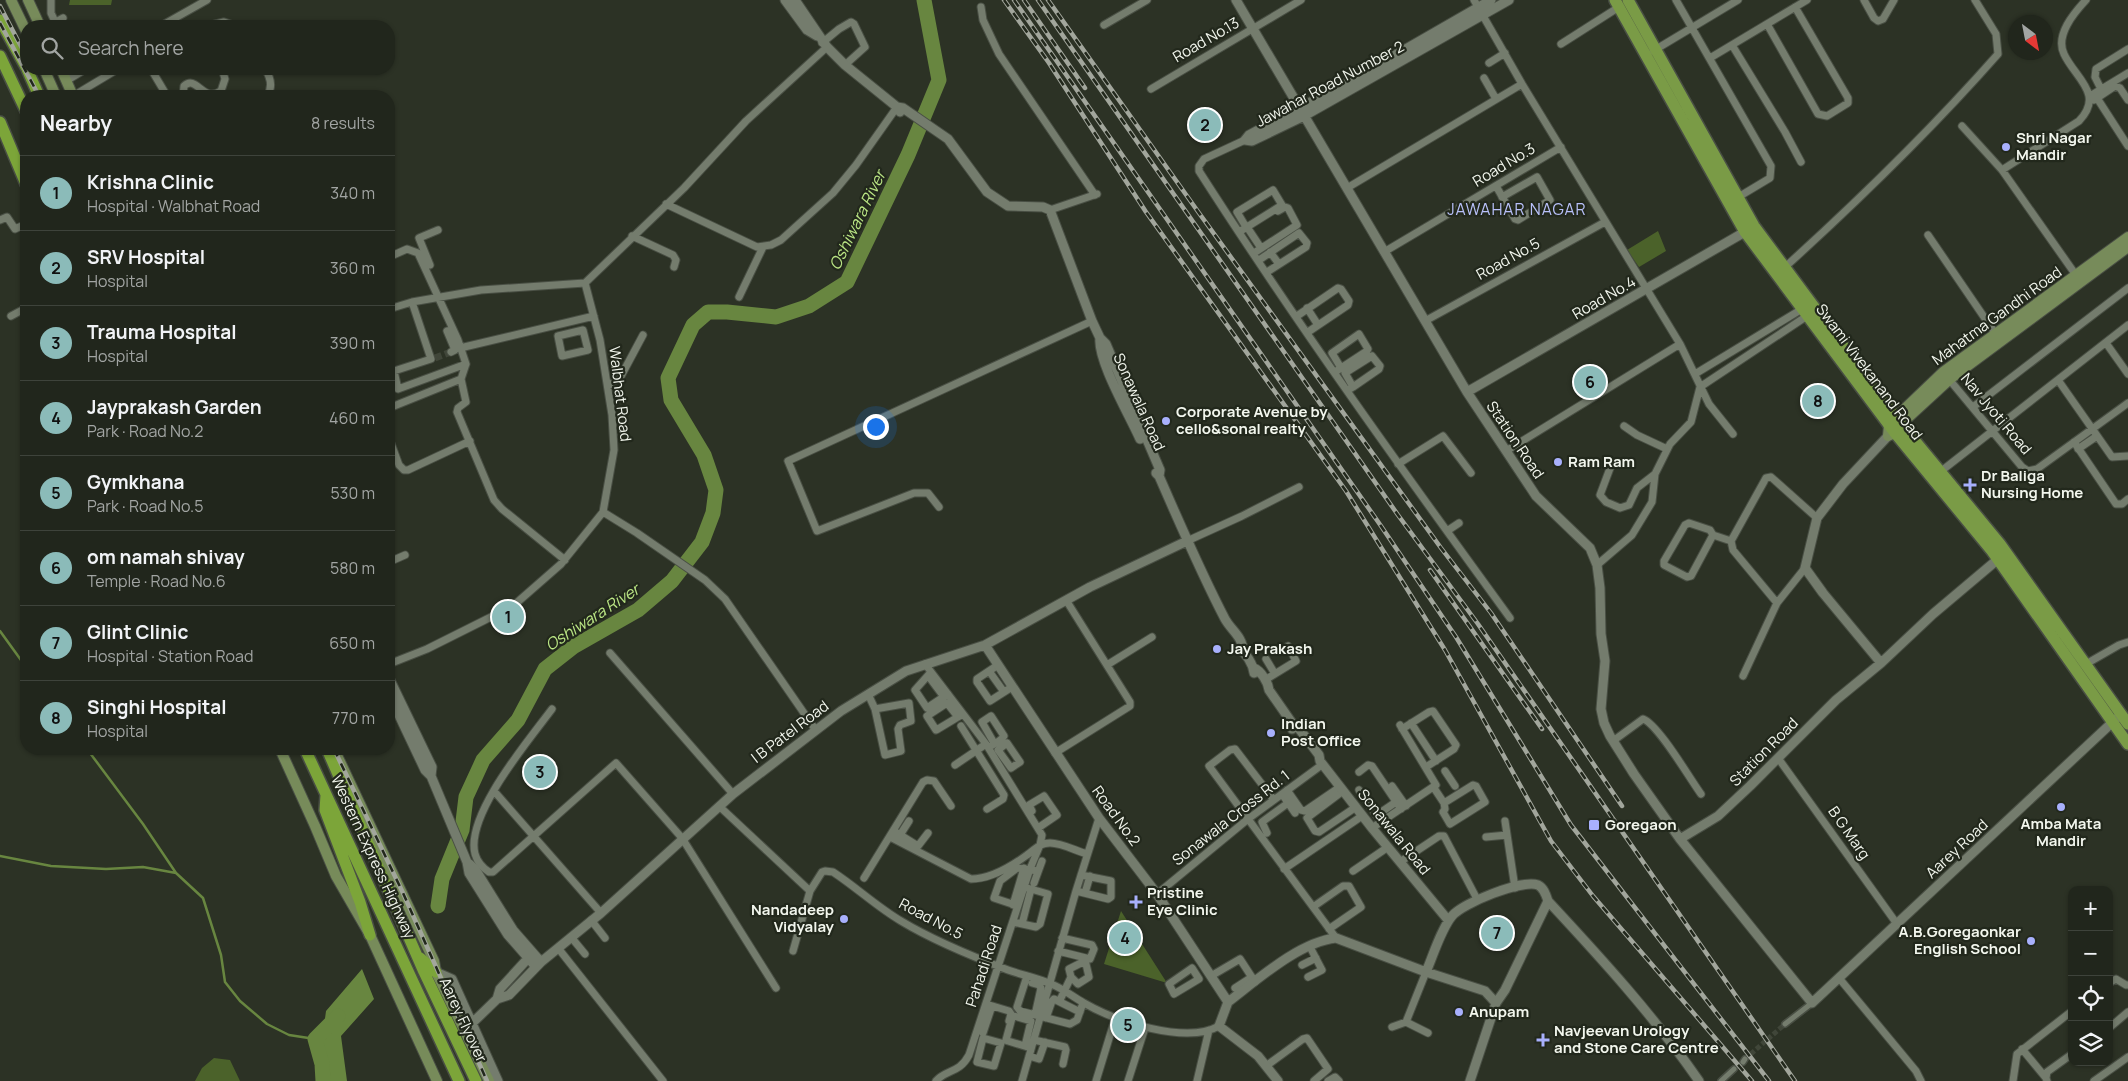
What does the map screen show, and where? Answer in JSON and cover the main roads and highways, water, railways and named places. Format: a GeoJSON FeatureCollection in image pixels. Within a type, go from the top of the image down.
{"type":"FeatureCollection","features":[{"type":"Feature","properties":{"kind":"highway"},"geometry":{"type":"LineString","coordinates":[[0,20],[20,56]]}},
{"type":"Feature","properties":{"kind":"highway"},"geometry":{"type":"LineString","coordinates":[[0,56],[20,98]]}},
{"type":"Feature","properties":{"kind":"highway"},"geometry":{"type":"LineString","coordinates":[[30,75],[36,90]]}},
{"type":"Feature","properties":{"kind":"highway"},"geometry":{"type":"LineString","coordinates":[[0,122],[20,170]]}},
{"type":"Feature","properties":{"kind":"highway","name":"Western Express Highway"},"geometry":{"type":"LineString","coordinates":[[309,755],[413,978]]}},
{"type":"Feature","properties":{"kind":"highway","name":"Western Express Highway"},"geometry":{"type":"LineString","coordinates":[[330,755],[417,955],[430,972]]}},
{"type":"Feature","properties":{"kind":"highway"},"geometry":{"type":"LineString","coordinates":[[326,793],[325,810],[360,902],[370,935]]}},
{"type":"Feature","properties":{"kind":"highway","name":"Aarey Flyover"},"geometry":{"type":"LineString","coordinates":[[430,972],[476,1081]]}},
{"type":"Feature","properties":{"kind":"highway","name":"Aarey Flyover"},"geometry":{"type":"LineString","coordinates":[[413,978],[459,1081]]}},
{"type":"Feature","properties":{"kind":"main road"},"geometry":{"type":"LineString","coordinates":[[11,0],[21,20]]}},
{"type":"Feature","properties":{"kind":"main road"},"geometry":{"type":"LineString","coordinates":[[28,0],[37,20]]}},
{"type":"Feature","properties":{"kind":"main road","name":"Swami Vivekanand Road"},"geometry":{"type":"LineString","coordinates":[[1621,2],[1750,229],[1805,312],[2117,718],[2128,724]]}},
{"type":"Feature","properties":{"kind":"main road"},"geometry":{"type":"LineString","coordinates":[[47,75],[53,90]]}},
{"type":"Feature","properties":{"kind":"main road"},"geometry":{"type":"LineString","coordinates":[[63,75],[70,90]]}},
{"type":"Feature","properties":{"kind":"main road","name":"Swami Vivekanand Road"},"geometry":{"type":"LineString","coordinates":[[1750,229],[1784,268],[1894,427],[1940,472],[2000,544],[2086,664],[2117,718],[2128,744]]}},
{"type":"Feature","properties":{"kind":"main road","name":"Mahatma Gandhi Road"},"geometry":{"type":"LineString","coordinates":[[1894,427],[1946,376],[2127,242]]}},
{"type":"Feature","properties":{"kind":"main road"},"geometry":{"type":"LineString","coordinates":[[283,755],[316,826],[336,876],[370,935],[437,1081]]}},
{"type":"Feature","properties":{"kind":"main road"},"geometry":{"type":"LineString","coordinates":[[337,755],[434,961],[430,972],[468,1026],[489,1081]]}},
{"type":"Feature","properties":{"kind":"waterway","name":"Oshiwara River"},"geometry":{"type":"LineString","coordinates":[[438,906],[442,879],[462,830],[466,797],[483,760],[518,720],[545,669],[573,647],[638,610],[672,581],[702,542],[713,513],[716,490],[704,455],[671,400],[668,378],[693,325],[708,312],[776,317],[809,306],[847,282],[908,155],[939,80],[924,0]]}},
{"type":"Feature","properties":{"kind":"waterway"},"geometry":{"type":"LineString","coordinates":[[0,631],[20,659]]}},
{"type":"Feature","properties":{"kind":"waterway"},"geometry":{"type":"LineString","coordinates":[[91,755],[143,824],[176,873],[203,898],[221,955],[225,982],[240,1001],[267,1024],[289,1035],[315,1039]]}},
{"type":"Feature","properties":{"kind":"waterway"},"geometry":{"type":"LineString","coordinates":[[0,856],[51,866],[106,869],[143,867],[176,873]]}},
{"type":"Feature","properties":{"kind":"waterway","name":"Oshiwara River"},"geometry":{"type":"LineString","coordinates":[[323,1081],[322,1064],[315,1039],[338,1016]]}},
{"type":"Feature","properties":{"kind":"tunnel"},"geometry":{"type":"LineString","coordinates":[[435,358],[451,352]]}},
{"type":"Feature","properties":{"kind":"tunnel"},"geometry":{"type":"LineString","coordinates":[[1745,1059],[1785,1024]]}},
{"type":"Feature","properties":{"kind":"tunnel"},"geometry":{"type":"LineString","coordinates":[[1734,1069],[1743,1062]]}},
{"type":"Feature","properties":{"kind":"railway"},"geometry":{"type":"LineString","coordinates":[[1004,0],[1049,63],[1146,212],[1346,491],[1445,650],[1551,841],[1593,896],[1752,1081]]}},
{"type":"Feature","properties":{"kind":"railway"},"geometry":{"type":"LineString","coordinates":[[1014,0],[1381,526],[1456,637],[1571,825],[1769,1081]]}},
{"type":"Feature","properties":{"kind":"railway"},"geometry":{"type":"LineString","coordinates":[[1024,0],[1085,88]]}},
{"type":"Feature","properties":{"kind":"railway"},"geometry":{"type":"LineString","coordinates":[[1038,0],[1398,515],[1478,624],[1795,1081]]}},
{"type":"Feature","properties":{"kind":"railway"},"geometry":{"type":"LineString","coordinates":[[1048,0],[1441,548],[1491,613],[1622,806]]}},
{"type":"Feature","properties":{"kind":"railway"},"geometry":{"type":"LineString","coordinates":[[0,6],[20,44]]}},
{"type":"Feature","properties":{"kind":"railway"},"geometry":{"type":"LineString","coordinates":[[0,23],[20,60]]}},
{"type":"Feature","properties":{"kind":"railway"},"geometry":{"type":"LineString","coordinates":[[28,75],[36,90]]}},
{"type":"Feature","properties":{"kind":"railway"},"geometry":{"type":"LineString","coordinates":[[1430,570],[1542,729]]}},
{"type":"Feature","properties":{"kind":"railway"},"geometry":{"type":"LineString","coordinates":[[337,755],[403,893],[487,1081]]}},
{"type":"Feature","properties":{"kind":"place","name":"SRV Hospital"},"geometry":{"type":"Point","coordinates":[1205,125]}},
{"type":"Feature","properties":{"kind":"place","name":"Shri Nagar Mandir"},"geometry":{"type":"Point","coordinates":[2006,147]}},
{"type":"Feature","properties":{"kind":"place","name":"om namah shivay"},"geometry":{"type":"Point","coordinates":[1590,382]}},
{"type":"Feature","properties":{"kind":"place","name":"Singhi Hospital"},"geometry":{"type":"Point","coordinates":[1818,401]}},
{"type":"Feature","properties":{"kind":"place","name":"Corporate Avenue by cello&sonal realty"},"geometry":{"type":"Point","coordinates":[1166,421]}},
{"type":"Feature","properties":{"kind":"place","name":"Ram Ram"},"geometry":{"type":"Point","coordinates":[1558,462]}},
{"type":"Feature","properties":{"kind":"place","name":"Dr Baliga Nursing Home"},"geometry":{"type":"Point","coordinates":[1970,485]}},
{"type":"Feature","properties":{"kind":"place","name":"Krishna Clinic"},"geometry":{"type":"Point","coordinates":[508,617]}},
{"type":"Feature","properties":{"kind":"place","name":"Jay Prakash"},"geometry":{"type":"Point","coordinates":[1217,649]}},
{"type":"Feature","properties":{"kind":"place","name":"Indian Post Office"},"geometry":{"type":"Point","coordinates":[1271,733]}},
{"type":"Feature","properties":{"kind":"place","name":"Trauma Hospital"},"geometry":{"type":"Point","coordinates":[540,772]}},
{"type":"Feature","properties":{"kind":"place","name":"Amba Mata Mandir"},"geometry":{"type":"Point","coordinates":[2061,807]}},
{"type":"Feature","properties":{"kind":"place","name":"Goregaon"},"geometry":{"type":"Point","coordinates":[1594,825]}},
{"type":"Feature","properties":{"kind":"place","name":"Pristine Eye Clinic"},"geometry":{"type":"Point","coordinates":[1136,902]}},
{"type":"Feature","properties":{"kind":"place","name":"Nandadeep Vidyalay"},"geometry":{"type":"Point","coordinates":[844,919]}},
{"type":"Feature","properties":{"kind":"place","name":"Glint Clinic"},"geometry":{"type":"Point","coordinates":[1497,933]}},
{"type":"Feature","properties":{"kind":"place","name":"Jayprakash Garden"},"geometry":{"type":"Point","coordinates":[1125,938]}},
{"type":"Feature","properties":{"kind":"place","name":"A.B.Goregaonkar English School"},"geometry":{"type":"Point","coordinates":[2031,941]}},
{"type":"Feature","properties":{"kind":"place","name":"Anupam"},"geometry":{"type":"Point","coordinates":[1459,1012]}},
{"type":"Feature","properties":{"kind":"place","name":"Gymkhana"},"geometry":{"type":"Point","coordinates":[1128,1025]}},
{"type":"Feature","properties":{"kind":"place","name":"Navjeevan Urology and Stone Care Centre"},"geometry":{"type":"Point","coordinates":[1543,1040]}},
{"type":"Feature","properties":{"kind":"district","name":"JAWAHAR NAGAR"},"geometry":{"type":"Point","coordinates":[1517,209]}}]}
